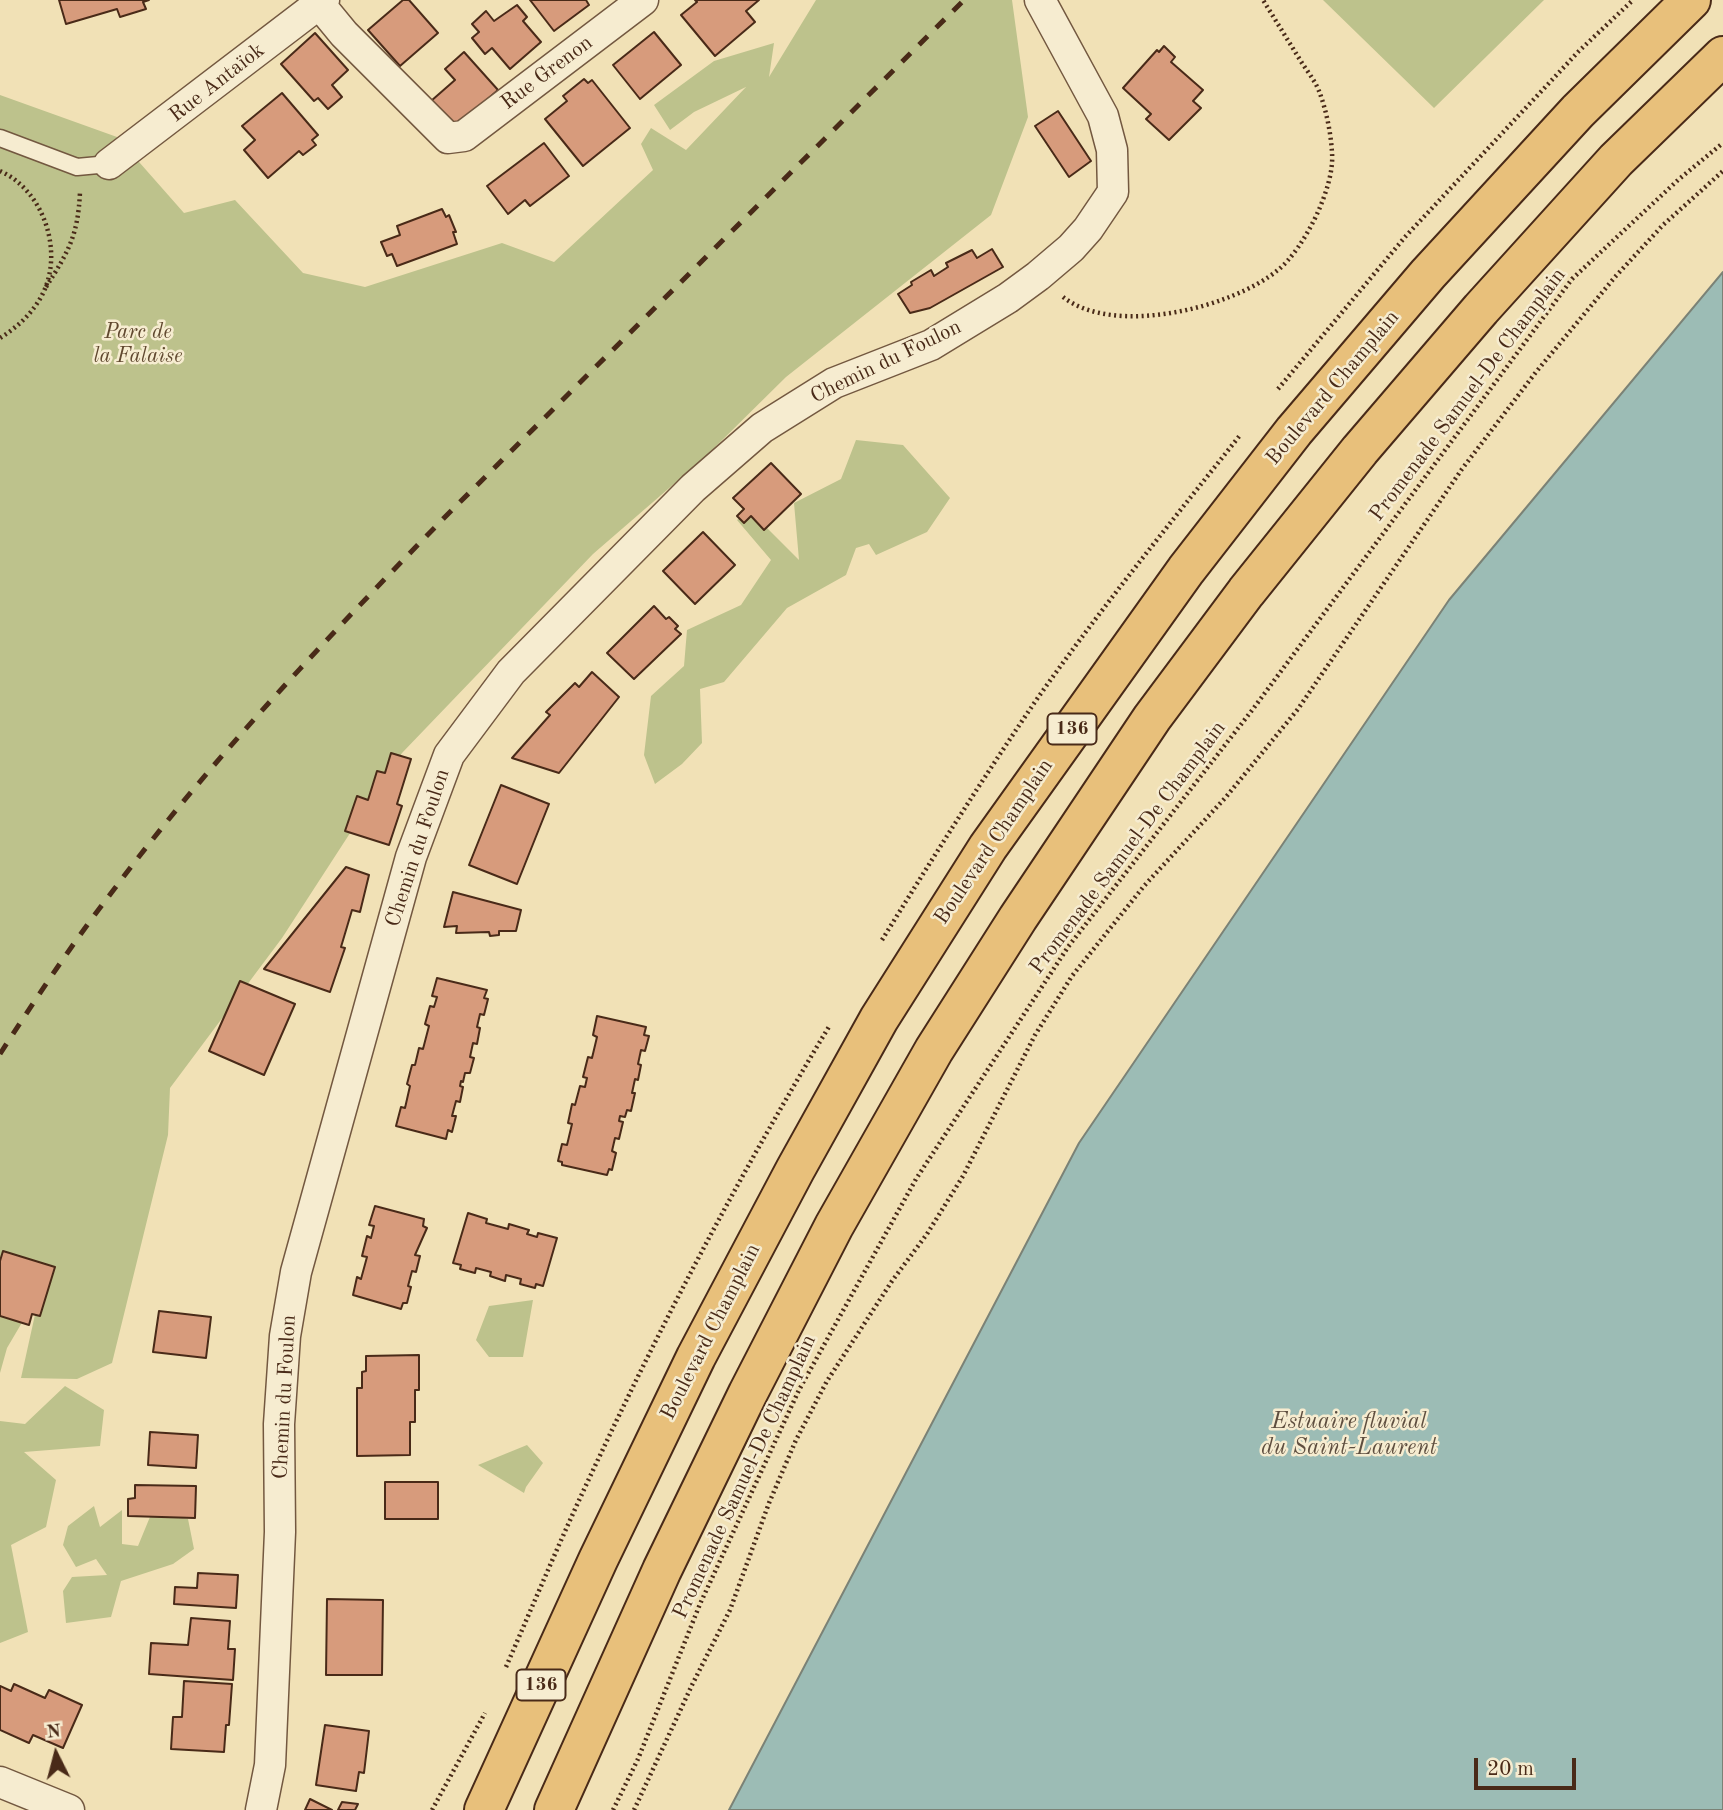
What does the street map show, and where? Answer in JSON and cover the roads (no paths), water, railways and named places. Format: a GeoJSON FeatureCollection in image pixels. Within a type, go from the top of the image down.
{"type":"FeatureCollection","features":[{"type":"Feature","properties":{"kind":"main road","name":"Boulevard Champlain"},"geometry":{"type":"LineString","coordinates":[[484,1810],[598,1560],[715,1322],[794,1170],[879,1019],[988,847],[1186,570],[1294,431],[1428,274],[1578,111],[1692,0]]}},
{"type":"Feature","properties":{"kind":"main road","name":"136"},"geometry":{"type":"LineString","coordinates":[[554,1810],[662,1570],[748,1393],[834,1226],[934,1050],[1055,863],[1160,708],[1246,592],[1360,450],[1481,309],[1616,160],[1723,56]]}},
{"type":"Feature","properties":{"kind":"street","name":"Rue Grenon"},"geometry":{"type":"LineString","coordinates":[[319,1],[344,34],[448,138],[464,136],[643,0]]}},
{"type":"Feature","properties":{"kind":"street","name":"Chemin du Foulon"},"geometry":{"type":"LineString","coordinates":[[261,1810],[271,1752],[280,1532],[279,1424],[285,1336],[296,1272],[411,857],[449,755],[511,672],[694,488],[762,428],[834,383],[931,345],[1038,276],[1071,248],[1088,229],[1113,192],[1112,150],[1102,116],[1040,0]]}},
{"type":"Feature","properties":{"kind":"street","name":"Rue Antaïok"},"geometry":{"type":"LineString","coordinates":[[109,164],[319,1]]}},
{"type":"Feature","properties":{"kind":"street"},"geometry":{"type":"LineString","coordinates":[[0,1782],[69,1810]]}},
{"type":"Feature","properties":{"kind":"lane"},"geometry":{"type":"LineString","coordinates":[[0,138],[76,167],[109,164]]}},
{"type":"Feature","properties":{"kind":"water","name":"Estuaire fluvial du Saint-Laurent"},"geometry":{"type":"Polygon","coordinates":[[[1723,272],[1723,1810],[729,1810],[1079,1143],[1449,600],[1723,272]]]}},
{"type":"Feature","properties":{"kind":"railway"},"geometry":{"type":"LineString","coordinates":[[0,1054],[115,888],[192,791],[274,698],[444,518],[964,0]]}},
{"type":"Feature","properties":{"kind":"park label","name":"Parc de la Falaise"},"geometry":{"type":"Point","coordinates":[138,344]}}]}
